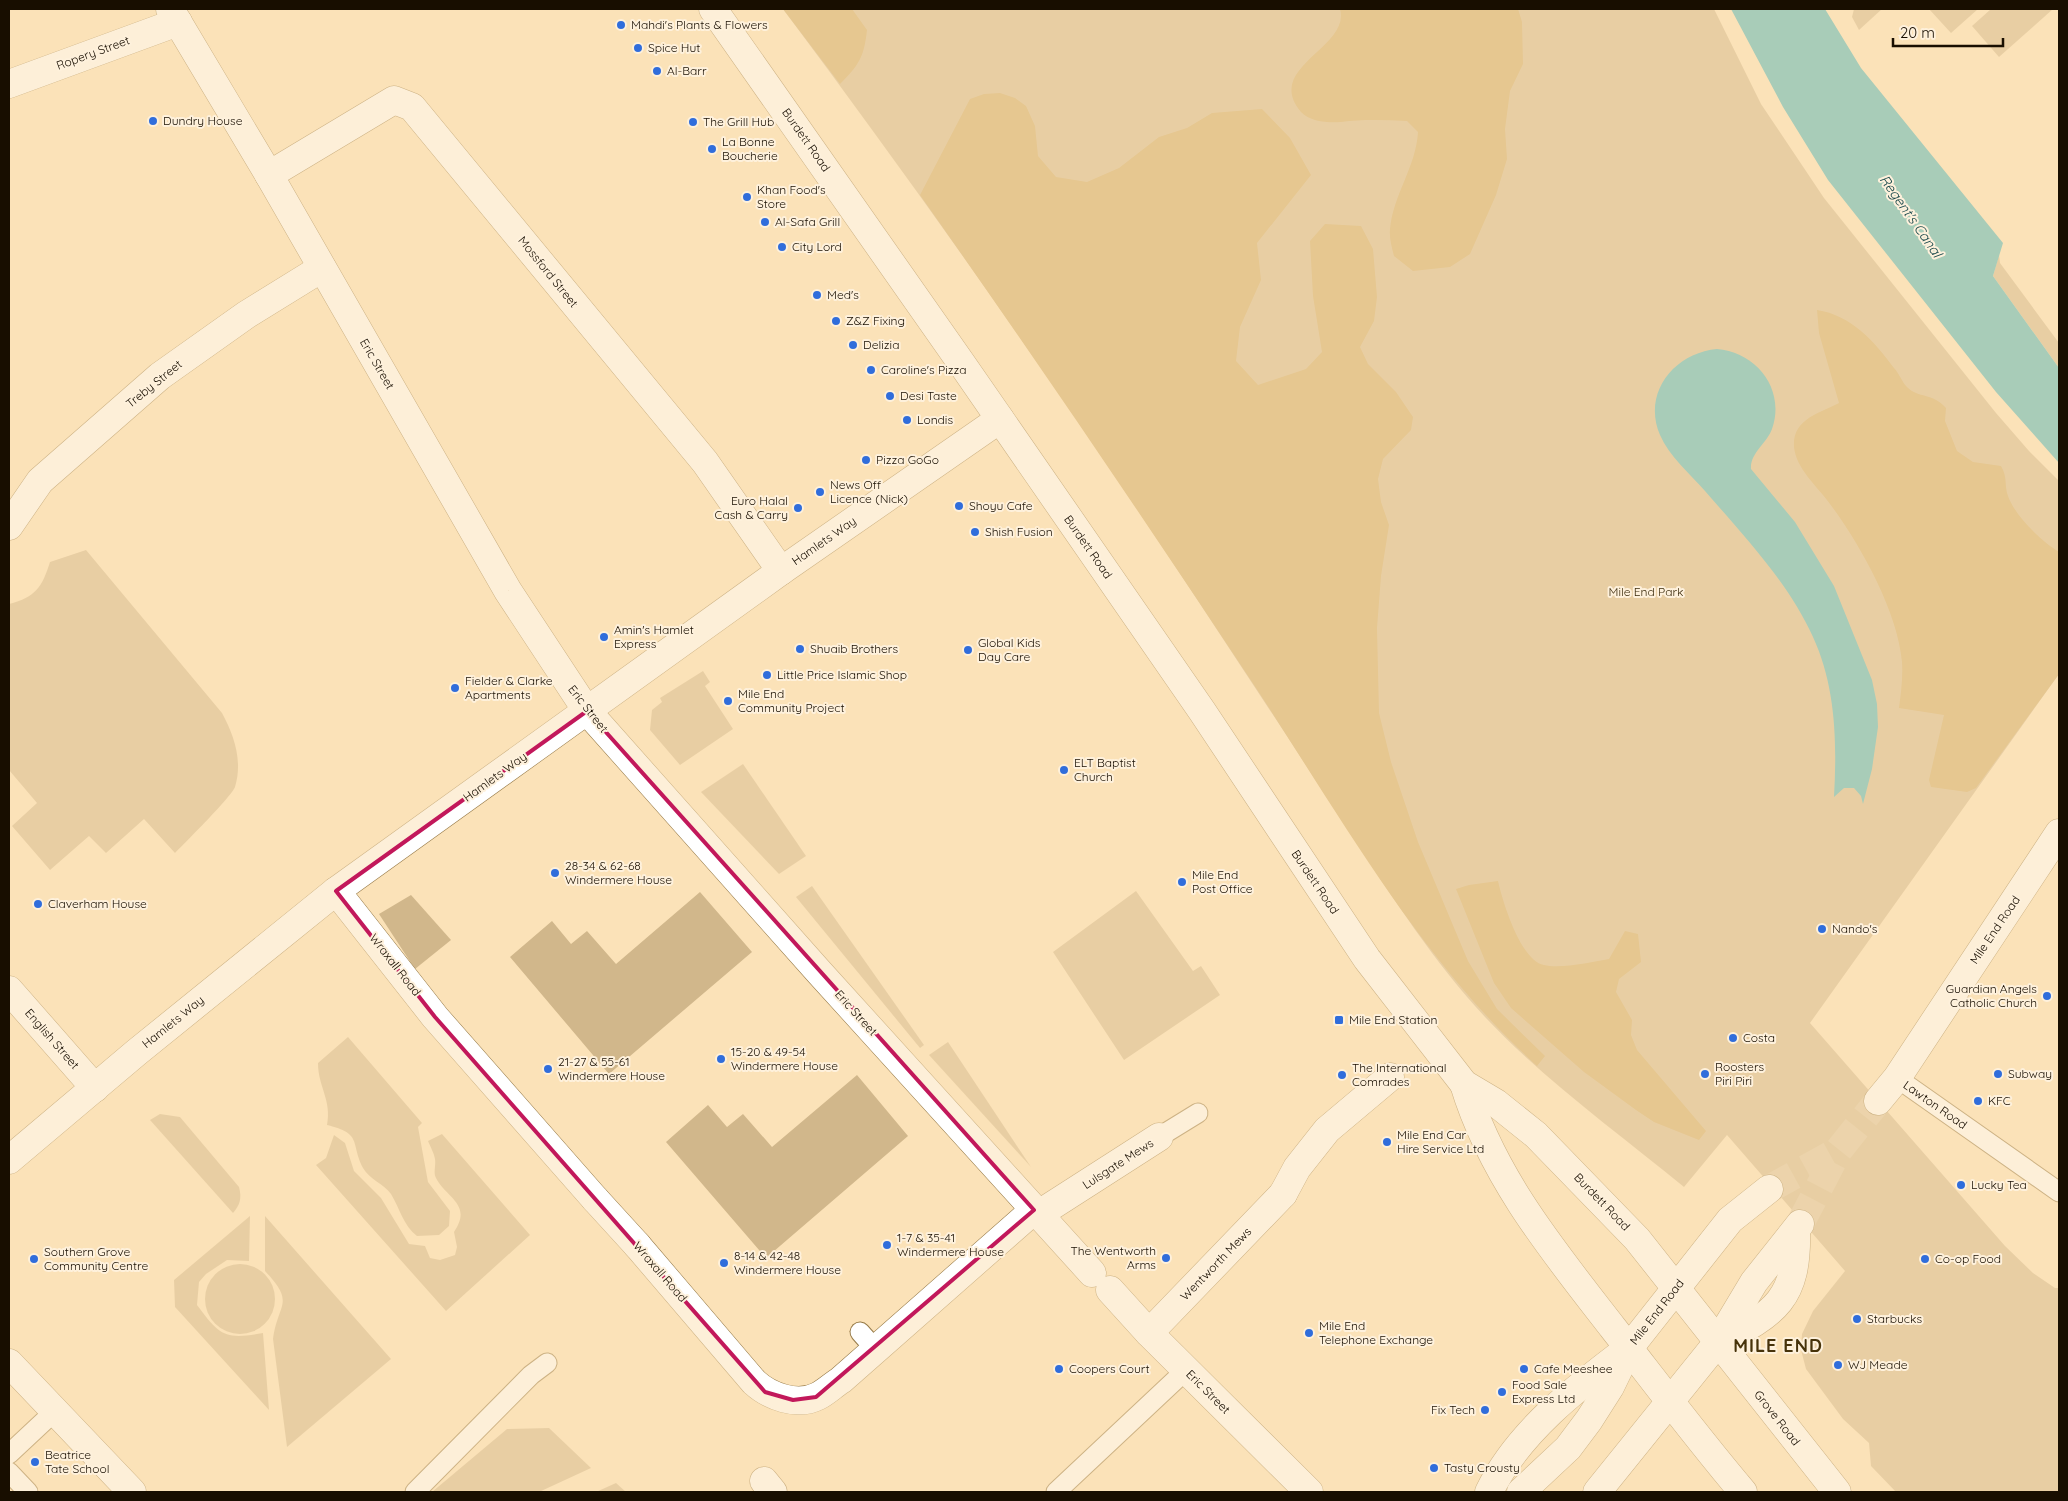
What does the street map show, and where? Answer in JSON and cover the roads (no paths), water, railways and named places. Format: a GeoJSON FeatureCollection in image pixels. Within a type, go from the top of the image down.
{"type":"FeatureCollection","features":[{"type":"Feature","properties":{"kind":"main road","name":"Burdett Road"},"geometry":{"type":"LineString","coordinates":[[713,9],[1202,711],[1367,959],[1464,1084],[1474,1118],[1501,1172],[1541,1234],[1663,1394]]}},
{"type":"Feature","properties":{"kind":"main road","name":"Ropery Street"},"geometry":{"type":"LineString","coordinates":[[9,84],[174,16]]}},
{"type":"Feature","properties":{"kind":"main road","name":"Eric Street"},"geometry":{"type":"LineString","coordinates":[[174,16],[269,175],[508,591],[587,711],[1101,1282],[1149,1333],[1309,1492]]}},
{"type":"Feature","properties":{"kind":"main road","name":"Mossford Street"},"geometry":{"type":"LineString","coordinates":[[269,175],[394,100],[412,107],[705,462],[781,571]]}},
{"type":"Feature","properties":{"kind":"main road","name":"Treby Street"},"geometry":{"type":"LineString","coordinates":[[9,526],[40,482],[160,376],[246,315],[322,268]]}},
{"type":"Feature","properties":{"kind":"main road","name":"Hamlets Way"},"geometry":{"type":"LineString","coordinates":[[9,1160],[336,890],[781,571],[1000,419]]}},
{"type":"Feature","properties":{"kind":"main road","name":"Mile End Road"},"geometry":{"type":"LineString","coordinates":[[1878,1101],[1897,1078],[2059,833]]}},
{"type":"Feature","properties":{"kind":"main road","name":"Wraxall Road"},"geometry":{"type":"LineString","coordinates":[[336,890],[435,1017],[637,1245],[754,1382],[765,1392],[793,1400],[816,1397],[841,1380],[868,1341],[1037,1212]]}},
{"type":"Feature","properties":{"kind":"main road","name":"English Street"},"geometry":{"type":"LineString","coordinates":[[9,990],[95,1088]]}},
{"type":"Feature","properties":{"kind":"main road","name":"Wentworth Mews"},"geometry":{"type":"LineString","coordinates":[[1149,1333],[1283,1193],[1297,1168],[1327,1130],[1390,1077]]}},
{"type":"Feature","properties":{"kind":"main road","name":"Burdett Road"},"geometry":{"type":"LineString","coordinates":[[1464,1084],[1496,1103],[1536,1135],[1624,1225],[1676,1287],[1718,1342]]}},
{"type":"Feature","properties":{"kind":"main road","name":"Lulsgate Mews"},"geometry":{"type":"LineString","coordinates":[[1037,1212],[1159,1137]]}},
{"type":"Feature","properties":{"kind":"main road","name":"Mile End Road"},"geometry":{"type":"LineString","coordinates":[[1521,1492],[1568,1448],[1610,1387],[1629,1348],[1730,1220],[1769,1189]]}},
{"type":"Feature","properties":{"kind":"main road"},"geometry":{"type":"LineString","coordinates":[[1597,1492],[1663,1394],[1718,1342],[1754,1282],[1798,1227]]}},
{"type":"Feature","properties":{"kind":"main road","name":"Grove Road"},"geometry":{"type":"LineString","coordinates":[[1718,1342],[1837,1492]]}},
{"type":"Feature","properties":{"kind":"main road"},"geometry":{"type":"LineString","coordinates":[[1490,1492],[1518,1447],[1542,1422],[1594,1374],[1629,1348]]}},
{"type":"Feature","properties":{"kind":"main road"},"geometry":{"type":"LineString","coordinates":[[9,1363],[132,1492]]}},
{"type":"Feature","properties":{"kind":"main road"},"geometry":{"type":"LineString","coordinates":[[1663,1394],[1743,1492]]}},
{"type":"Feature","properties":{"kind":"lane","name":"Lawton Road"},"geometry":{"type":"LineString","coordinates":[[1897,1078],[2059,1192]]}},
{"type":"Feature","properties":{"kind":"lane","name":"Lulsgate Mews"},"geometry":{"type":"LineString","coordinates":[[1159,1137],[1198,1113]]}},
{"type":"Feature","properties":{"kind":"lane"},"geometry":{"type":"LineString","coordinates":[[416,1492],[531,1375],[547,1362]]}},
{"type":"Feature","properties":{"kind":"lane"},"geometry":{"type":"LineString","coordinates":[[1056,1492],[1186,1370]]}},
{"type":"Feature","properties":{"kind":"lane"},"geometry":{"type":"LineString","coordinates":[[9,1454],[55,1411]]}},
{"type":"Feature","properties":{"kind":"lane"},"geometry":{"type":"LineString","coordinates":[[9,1472],[28,1492]]}},
{"type":"Feature","properties":{"kind":"water","name":"Regent's Canal"},"geometry":{"type":"Polygon","coordinates":[[[1731,9],[1825,9],[1861,68],[2003,243],[1993,276],[2059,368],[2059,463],[1996,392],[1828,180],[1783,107],[1731,9]]]}},
{"type":"Feature","properties":{"kind":"water"},"geometry":{"type":"Polygon","coordinates":[[[1717,349],[1744,357],[1764,375],[1771,387],[1775,400],[1772,429],[1753,458],[1751,469],[1795,522],[1834,586],[1872,680],[1877,704],[1878,727],[1872,769],[1863,804],[1861,796],[1854,788],[1844,788],[1834,797],[1835,736],[1831,695],[1821,656],[1803,617],[1778,578],[1750,542],[1674,457],[1660,435],[1655,404],[1659,390],[1666,378],[1675,367],[1687,358],[1701,352],[1717,349]]]}},
{"type":"Feature","properties":{"kind":"tunnel"},"geometry":{"type":"LineString","coordinates":[[1800,1224],[1838,1151],[1878,1101]]}},
{"type":"Feature","properties":{"kind":"tunnel"},"geometry":{"type":"LineString","coordinates":[[1769,1189],[1838,1151]]}},
{"type":"Feature","properties":{"kind":"place","name":"Mahdi's Plants & Flowers"},"geometry":{"type":"Point","coordinates":[621,25]}},
{"type":"Feature","properties":{"kind":"place","name":"Spice Hut"},"geometry":{"type":"Point","coordinates":[638,48]}},
{"type":"Feature","properties":{"kind":"place","name":"Al-Barr"},"geometry":{"type":"Point","coordinates":[657,71]}},
{"type":"Feature","properties":{"kind":"place","name":"Dundry House"},"geometry":{"type":"Point","coordinates":[153,121]}},
{"type":"Feature","properties":{"kind":"place","name":"The Grill Hub"},"geometry":{"type":"Point","coordinates":[693,122]}},
{"type":"Feature","properties":{"kind":"place","name":"La Bonne Boucherie"},"geometry":{"type":"Point","coordinates":[712,149]}},
{"type":"Feature","properties":{"kind":"place","name":"Khan Food's Store"},"geometry":{"type":"Point","coordinates":[747,197]}},
{"type":"Feature","properties":{"kind":"place","name":"Al-Safa Grill"},"geometry":{"type":"Point","coordinates":[765,222]}},
{"type":"Feature","properties":{"kind":"place","name":"City Lord"},"geometry":{"type":"Point","coordinates":[782,247]}},
{"type":"Feature","properties":{"kind":"place","name":"Med's"},"geometry":{"type":"Point","coordinates":[817,295]}},
{"type":"Feature","properties":{"kind":"place","name":"Z&Z Fixing"},"geometry":{"type":"Point","coordinates":[836,321]}},
{"type":"Feature","properties":{"kind":"place","name":"Delizia"},"geometry":{"type":"Point","coordinates":[853,345]}},
{"type":"Feature","properties":{"kind":"place","name":"Caroline's Pizza"},"geometry":{"type":"Point","coordinates":[871,370]}},
{"type":"Feature","properties":{"kind":"place","name":"Desi Taste"},"geometry":{"type":"Point","coordinates":[890,396]}},
{"type":"Feature","properties":{"kind":"place","name":"Londis"},"geometry":{"type":"Point","coordinates":[907,420]}},
{"type":"Feature","properties":{"kind":"place","name":"Pizza GoGo"},"geometry":{"type":"Point","coordinates":[866,460]}},
{"type":"Feature","properties":{"kind":"place","name":"News Off Licence (Nick)"},"geometry":{"type":"Point","coordinates":[820,492]}},
{"type":"Feature","properties":{"kind":"place","name":"Shoyu Cafe"},"geometry":{"type":"Point","coordinates":[959,506]}},
{"type":"Feature","properties":{"kind":"place","name":"Euro Halal Cash & Carry"},"geometry":{"type":"Point","coordinates":[798,508]}},
{"type":"Feature","properties":{"kind":"place","name":"Shish Fusion"},"geometry":{"type":"Point","coordinates":[975,532]}},
{"type":"Feature","properties":{"kind":"place","name":"Amin's Hamlet Express"},"geometry":{"type":"Point","coordinates":[604,637]}},
{"type":"Feature","properties":{"kind":"place","name":"Shuaib Brothers"},"geometry":{"type":"Point","coordinates":[800,649]}},
{"type":"Feature","properties":{"kind":"place","name":"Global Kids Day Care"},"geometry":{"type":"Point","coordinates":[968,650]}},
{"type":"Feature","properties":{"kind":"place","name":"Little Price Islamic Shop"},"geometry":{"type":"Point","coordinates":[767,675]}},
{"type":"Feature","properties":{"kind":"place","name":"Fielder & Clarke Apartments"},"geometry":{"type":"Point","coordinates":[455,688]}},
{"type":"Feature","properties":{"kind":"place","name":"Mile End Community Project"},"geometry":{"type":"Point","coordinates":[728,701]}},
{"type":"Feature","properties":{"kind":"place","name":"ELT Baptist Church"},"geometry":{"type":"Point","coordinates":[1064,770]}},
{"type":"Feature","properties":{"kind":"place","name":"28-34 & 62-68 Windermere House"},"geometry":{"type":"Point","coordinates":[555,873]}},
{"type":"Feature","properties":{"kind":"place","name":"Mile End Post Office"},"geometry":{"type":"Point","coordinates":[1182,882]}},
{"type":"Feature","properties":{"kind":"place","name":"Claverham House"},"geometry":{"type":"Point","coordinates":[38,904]}},
{"type":"Feature","properties":{"kind":"place","name":"Nando's"},"geometry":{"type":"Point","coordinates":[1822,929]}},
{"type":"Feature","properties":{"kind":"place","name":"Guardian Angels Catholic Church"},"geometry":{"type":"Point","coordinates":[2047,996]}},
{"type":"Feature","properties":{"kind":"place","name":"Mile End Station"},"geometry":{"type":"Point","coordinates":[1339,1020]}},
{"type":"Feature","properties":{"kind":"place","name":"Costa"},"geometry":{"type":"Point","coordinates":[1733,1038]}},
{"type":"Feature","properties":{"kind":"place","name":"15-20 & 49-54 Windermere House"},"geometry":{"type":"Point","coordinates":[721,1059]}},
{"type":"Feature","properties":{"kind":"place","name":"21-27 & 55-61 Windermere House"},"geometry":{"type":"Point","coordinates":[548,1069]}},
{"type":"Feature","properties":{"kind":"place","name":"Roosters Piri Piri"},"geometry":{"type":"Point","coordinates":[1705,1074]}},
{"type":"Feature","properties":{"kind":"place","name":"Subway"},"geometry":{"type":"Point","coordinates":[1998,1074]}},
{"type":"Feature","properties":{"kind":"place","name":"The International Comrades"},"geometry":{"type":"Point","coordinates":[1342,1075]}},
{"type":"Feature","properties":{"kind":"place","name":"KFC"},"geometry":{"type":"Point","coordinates":[1978,1101]}},
{"type":"Feature","properties":{"kind":"place","name":"Mile End Car Hire Service Ltd"},"geometry":{"type":"Point","coordinates":[1387,1142]}},
{"type":"Feature","properties":{"kind":"place","name":"Lucky Tea"},"geometry":{"type":"Point","coordinates":[1961,1185]}},
{"type":"Feature","properties":{"kind":"place","name":"1-7 & 35-41 Windermere House"},"geometry":{"type":"Point","coordinates":[887,1245]}},
{"type":"Feature","properties":{"kind":"place","name":"The Wentworth Arms"},"geometry":{"type":"Point","coordinates":[1166,1258]}},
{"type":"Feature","properties":{"kind":"place","name":"Southern Grove Community Centre"},"geometry":{"type":"Point","coordinates":[34,1259]}},
{"type":"Feature","properties":{"kind":"place","name":"Co-op Food"},"geometry":{"type":"Point","coordinates":[1925,1259]}},
{"type":"Feature","properties":{"kind":"place","name":"8-14 & 42-48 Windermere House"},"geometry":{"type":"Point","coordinates":[724,1263]}},
{"type":"Feature","properties":{"kind":"place","name":"Starbucks"},"geometry":{"type":"Point","coordinates":[1857,1319]}},
{"type":"Feature","properties":{"kind":"place","name":"Mile End Telephone Exchange"},"geometry":{"type":"Point","coordinates":[1309,1333]}},
{"type":"Feature","properties":{"kind":"place","name":"WJ Meade"},"geometry":{"type":"Point","coordinates":[1838,1365]}},
{"type":"Feature","properties":{"kind":"place","name":"Coopers Court"},"geometry":{"type":"Point","coordinates":[1059,1369]}},
{"type":"Feature","properties":{"kind":"place","name":"Cafe Meeshee"},"geometry":{"type":"Point","coordinates":[1524,1369]}},
{"type":"Feature","properties":{"kind":"place","name":"Food Sale Express Ltd"},"geometry":{"type":"Point","coordinates":[1502,1392]}},
{"type":"Feature","properties":{"kind":"place","name":"Fix Tech"},"geometry":{"type":"Point","coordinates":[1485,1410]}},
{"type":"Feature","properties":{"kind":"place","name":"Beatrice Tate School"},"geometry":{"type":"Point","coordinates":[35,1462]}},
{"type":"Feature","properties":{"kind":"place","name":"Tasty Crousty"},"geometry":{"type":"Point","coordinates":[1434,1468]}},
{"type":"Feature","properties":{"kind":"district","name":"MILE END"},"geometry":{"type":"Point","coordinates":[1778,1346]}},
{"type":"Feature","properties":{"kind":"park label","name":"Mile End Park"},"geometry":{"type":"Point","coordinates":[1646,592]}}]}
